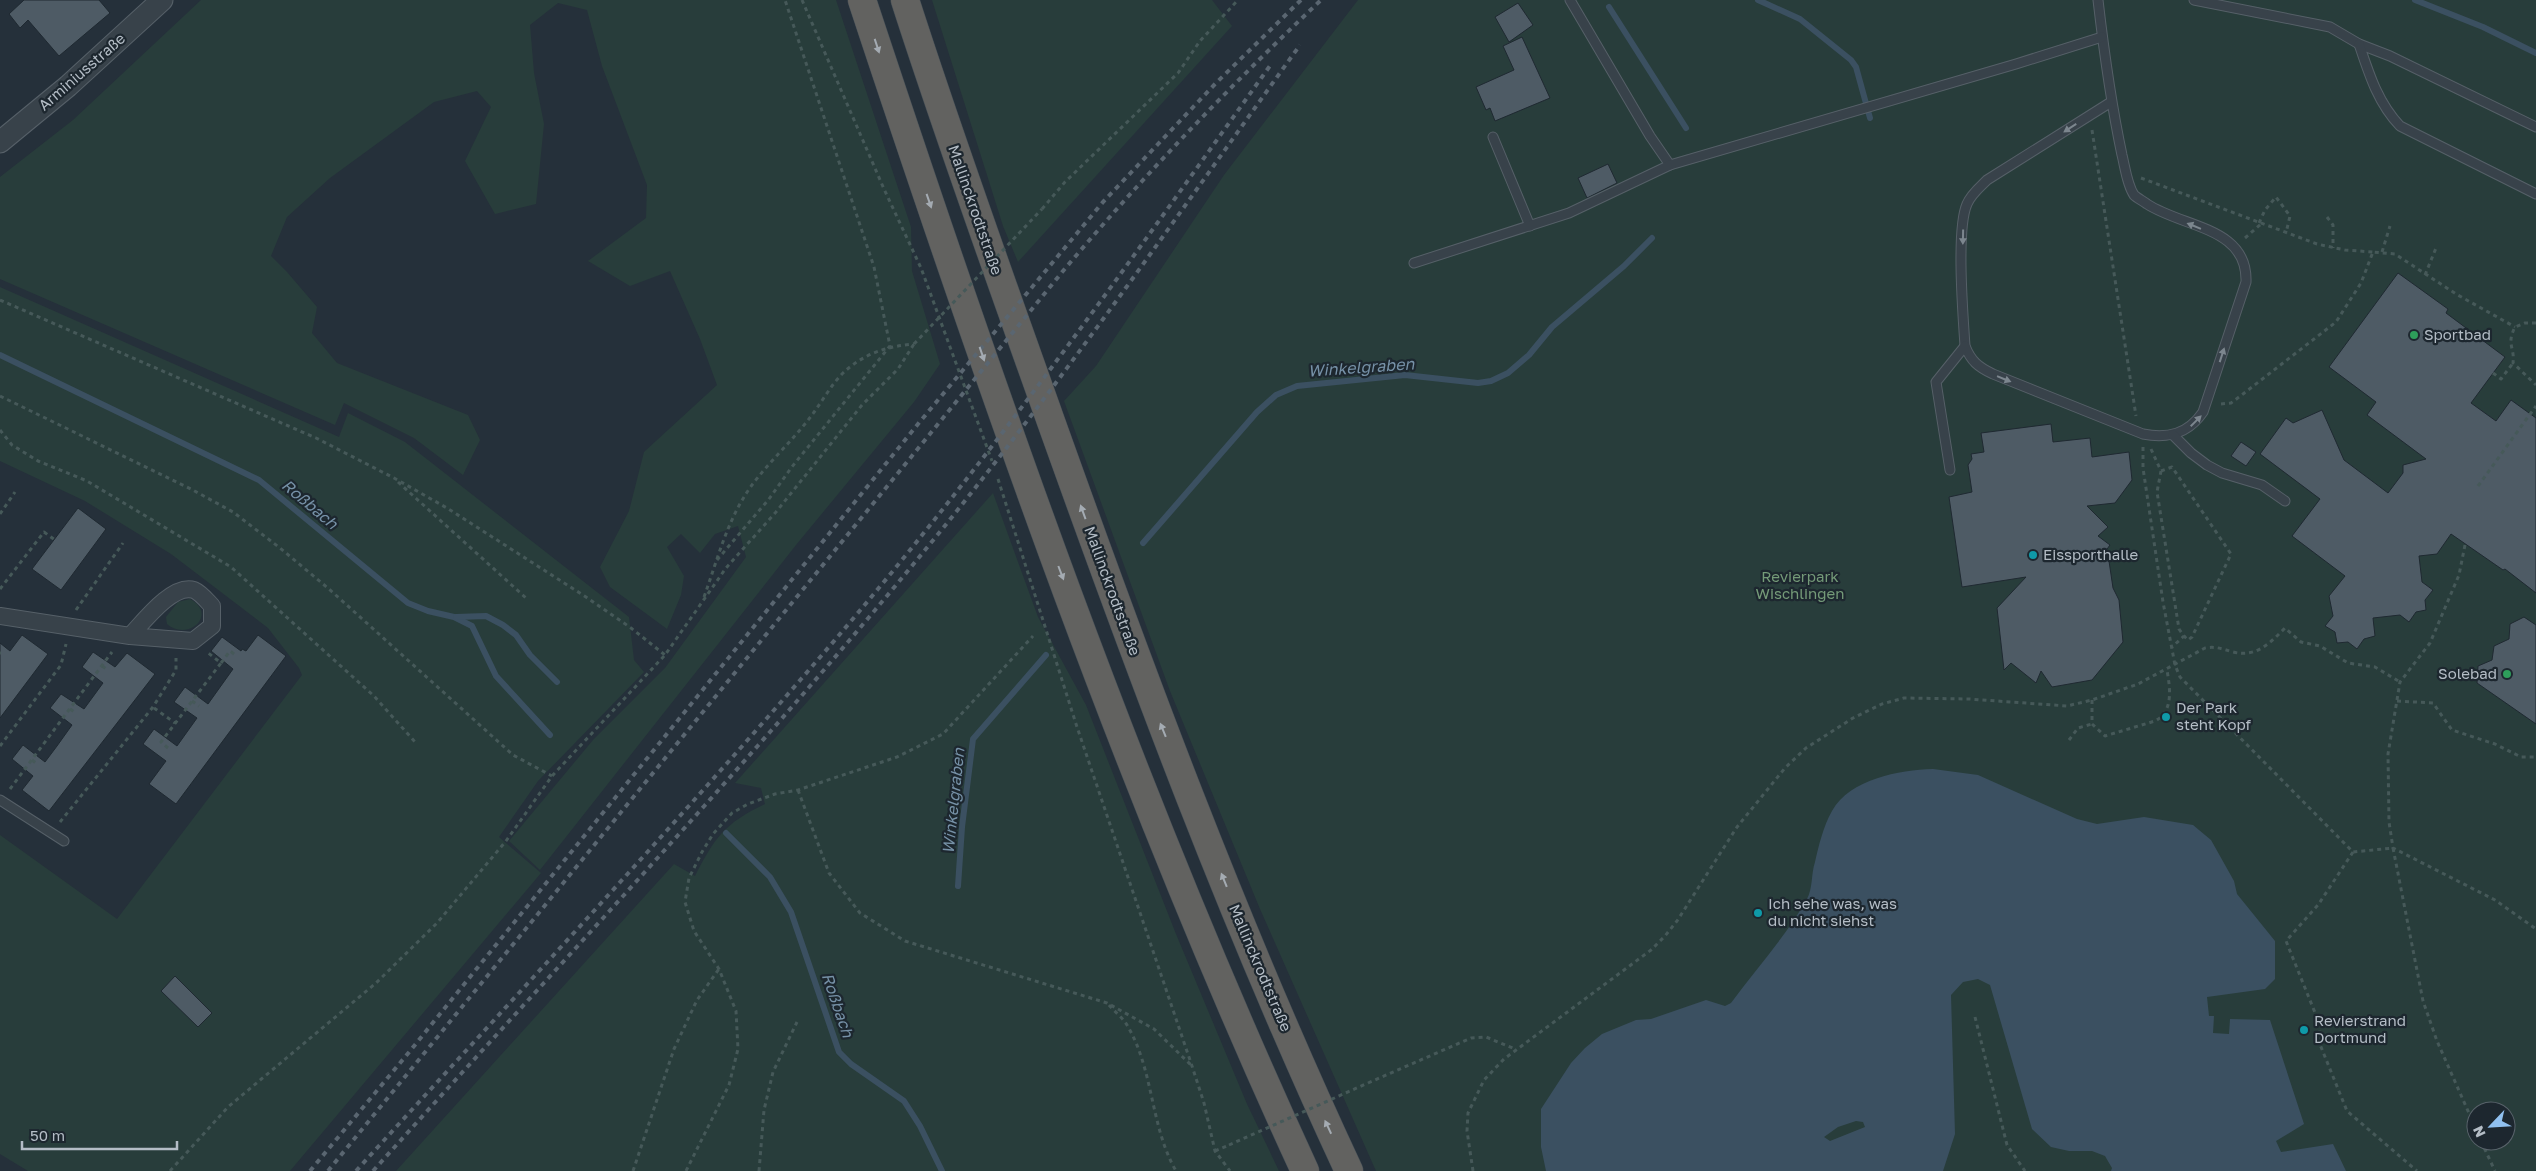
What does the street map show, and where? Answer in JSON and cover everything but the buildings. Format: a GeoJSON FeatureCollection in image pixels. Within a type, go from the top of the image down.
{"type":"FeatureCollection","features":[{"type":"Feature","properties":{"kind":"highway"},"geometry":{"type":"LineString","coordinates":[[862,0],[986,366],[1112,709],[1214,963],[1305,1171]]}},
{"type":"Feature","properties":{"kind":"highway","name":"Mallinckrodtstraße"},"geometry":{"type":"LineString","coordinates":[[905,0],[951,142],[1019,335],[1152,700],[1240,922],[1348,1171]]}},
{"type":"Feature","properties":{"kind":"street","name":"Arminiusstraße"},"geometry":{"type":"LineString","coordinates":[[0,142],[68,86],[162,0]]}},
{"type":"Feature","properties":{"kind":"street"},"geometry":{"type":"LineString","coordinates":[[0,616],[122,635],[193,641],[212,626],[212,606],[197,591],[184,588],[173,593],[122,635]]}},
{"type":"Feature","properties":{"kind":"lane"},"geometry":{"type":"LineString","coordinates":[[1570,0],[1650,136],[1670,165]]}},
{"type":"Feature","properties":{"kind":"lane"},"geometry":{"type":"LineString","coordinates":[[2098,0],[2111,102],[2126,172],[2135,196],[2154,208],[2221,236],[2242,254],[2246,270],[2246,282],[2206,402],[2198,420],[2174,435],[2159,437],[2143,434],[1980,368],[1970,359],[1965,346],[1963,221],[1967,204],[1975,192],[1987,180],[2111,102]]}},
{"type":"Feature","properties":{"kind":"lane"},"geometry":{"type":"LineString","coordinates":[[2194,0],[2330,27],[2359,44],[2390,56],[2536,127]]}},
{"type":"Feature","properties":{"kind":"lane"},"geometry":{"type":"LineString","coordinates":[[1414,263],[1578,210],[1670,165],[2102,37]]}},
{"type":"Feature","properties":{"kind":"lane"},"geometry":{"type":"LineString","coordinates":[[2359,44],[2380,99],[2387,113],[2400,126],[2536,194]]}},
{"type":"Feature","properties":{"kind":"lane"},"geometry":{"type":"LineString","coordinates":[[1493,137],[1530,226]]}},
{"type":"Feature","properties":{"kind":"lane"},"geometry":{"type":"LineString","coordinates":[[1950,470],[1936,382],[1965,346]]}},
{"type":"Feature","properties":{"kind":"lane"},"geometry":{"type":"LineString","coordinates":[[2174,435],[2191,453],[2207,465],[2222,473],[2262,485],[2285,500]]}},
{"type":"Feature","properties":{"kind":"lane"},"geometry":{"type":"LineString","coordinates":[[1,800],[64,841]]}},
{"type":"Feature","properties":{"kind":"path"},"geometry":{"type":"LineString","coordinates":[[785,0],[874,267],[890,346]]}},
{"type":"Feature","properties":{"kind":"path"},"geometry":{"type":"LineString","coordinates":[[802,0],[928,286],[999,480],[1077,727],[1204,1103],[1215,1151],[1230,1171]]}},
{"type":"Feature","properties":{"kind":"path"},"geometry":{"type":"LineString","coordinates":[[170,1171],[228,1107],[376,983],[438,923],[506,841],[552,776],[665,655],[726,568],[776,512],[862,405],[898,369],[914,344],[1042,209],[1065,182],[1178,73],[1200,41],[1238,0]]}},
{"type":"Feature","properties":{"kind":"path"},"geometry":{"type":"LineString","coordinates":[[2090,115],[2136,418],[2161,471],[2157,492],[2179,629],[2188,640],[2192,637],[2232,554],[2172,467],[2161,471]]}},
{"type":"Feature","properties":{"kind":"path"},"geometry":{"type":"LineString","coordinates":[[2126,172],[2260,223],[2333,248],[2395,254],[2425,275],[2515,327]]}},
{"type":"Feature","properties":{"kind":"path"},"geometry":{"type":"LineString","coordinates":[[2235,247],[2260,223],[2265,210],[2276,197],[2290,216],[2286,232]]}},
{"type":"Feature","properties":{"kind":"path"},"geometry":{"type":"LineString","coordinates":[[2327,216],[2333,225],[2333,248]]}},
{"type":"Feature","properties":{"kind":"path"},"geometry":{"type":"LineString","coordinates":[[2382,252],[2390,226]]}},
{"type":"Feature","properties":{"kind":"path"},"geometry":{"type":"LineString","coordinates":[[2425,275],[2436,248]]}},
{"type":"Feature","properties":{"kind":"path"},"geometry":{"type":"LineString","coordinates":[[2206,402],[2218,405],[2230,403],[2336,322],[2361,283],[2373,252]]}},
{"type":"Feature","properties":{"kind":"path"},"geometry":{"type":"LineString","coordinates":[[0,300],[316,438],[394,478],[446,508],[586,597],[631,628],[665,655]]}},
{"type":"Feature","properties":{"kind":"path"},"geometry":{"type":"LineString","coordinates":[[2493,373],[2501,379],[2513,363],[2514,356],[2509,338],[2515,327],[2525,323],[2536,323]]}},
{"type":"Feature","properties":{"kind":"path"},"geometry":{"type":"LineString","coordinates":[[702,602],[717,560],[744,496],[849,367],[890,346],[914,344]]}},
{"type":"Feature","properties":{"kind":"path"},"geometry":{"type":"LineString","coordinates":[[717,560],[769,499],[791,468],[890,346]]}},
{"type":"Feature","properties":{"kind":"path"},"geometry":{"type":"LineString","coordinates":[[2513,363],[2536,385]]}},
{"type":"Feature","properties":{"kind":"path"},"geometry":{"type":"LineString","coordinates":[[0,396],[191,489],[233,512],[329,590],[513,755],[552,776]]}},
{"type":"Feature","properties":{"kind":"path"},"geometry":{"type":"LineString","coordinates":[[2478,486],[2536,406]]}},
{"type":"Feature","properties":{"kind":"path"},"geometry":{"type":"LineString","coordinates":[[0,430],[12,445],[38,461],[87,481],[231,567],[374,696],[415,742]]}},
{"type":"Feature","properties":{"kind":"path"},"geometry":{"type":"LineString","coordinates":[[2143,434],[2143,468],[2175,665],[2180,677],[2285,781],[2353,852]]}},
{"type":"Feature","properties":{"kind":"path"},"geometry":{"type":"LineString","coordinates":[[394,478],[526,598]]}},
{"type":"Feature","properties":{"kind":"path"},"geometry":{"type":"LineString","coordinates":[[0,514],[15,492]]}},
{"type":"Feature","properties":{"kind":"path"},"geometry":{"type":"LineString","coordinates":[[0,589],[44,532],[55,540]]}},
{"type":"Feature","properties":{"kind":"path"},"geometry":{"type":"LineString","coordinates":[[2466,545],[2459,574],[2430,643],[2400,682],[2388,754],[2390,822],[2393,848],[2423,1000],[2437,1042],[2466,1107]]}},
{"type":"Feature","properties":{"kind":"path"},"geometry":{"type":"LineString","coordinates":[[1472,1171],[1467,1131],[1468,1113],[1484,1080],[1516,1050],[1655,946],[1677,921],[1737,827],[1760,796],[1806,748],[1823,736],[1882,704],[1904,698],[1954,698],[2067,706],[2092,700],[2138,684],[2205,648],[2216,646],[2245,654],[2256,651],[2269,644],[2285,628],[2301,642],[2320,646],[2348,663],[2375,667],[2400,682]]}},
{"type":"Feature","properties":{"kind":"path"},"geometry":{"type":"LineString","coordinates":[[1,800],[112,653],[122,635]]}},
{"type":"Feature","properties":{"kind":"path"},"geometry":{"type":"LineString","coordinates":[[686,1171],[728,1085],[738,1049],[736,1011],[719,968],[694,931],[684,902],[689,878],[713,834],[732,813],[748,804],[775,794],[798,790],[897,757],[943,734],[1033,636]]}},
{"type":"Feature","properties":{"kind":"path"},"geometry":{"type":"LineString","coordinates":[[2172,647],[2184,636]]}},
{"type":"Feature","properties":{"kind":"path"},"geometry":{"type":"LineString","coordinates":[[52,833],[154,708],[176,670],[174,640]]}},
{"type":"Feature","properties":{"kind":"path"},"geometry":{"type":"LineString","coordinates":[[193,641],[221,663]]}},
{"type":"Feature","properties":{"kind":"path"},"geometry":{"type":"LineString","coordinates":[[168,748],[161,742],[230,650],[237,656]]}},
{"type":"Feature","properties":{"kind":"path"},"geometry":{"type":"LineString","coordinates":[[102,666],[108,670]]}},
{"type":"Feature","properties":{"kind":"path"},"geometry":{"type":"LineString","coordinates":[[2092,700],[2092,724],[2105,736],[2163,717],[2169,705],[2167,670]]}},
{"type":"Feature","properties":{"kind":"path"},"geometry":{"type":"LineString","coordinates":[[192,701],[199,706]]}},
{"type":"Feature","properties":{"kind":"path"},"geometry":{"type":"LineString","coordinates":[[2397,701],[2433,703],[2452,730],[2495,744],[2521,757],[2536,757]]}},
{"type":"Feature","properties":{"kind":"path"},"geometry":{"type":"LineString","coordinates":[[154,708],[175,724]]}},
{"type":"Feature","properties":{"kind":"path"},"geometry":{"type":"LineString","coordinates":[[70,709],[76,713]]}},
{"type":"Feature","properties":{"kind":"path"},"geometry":{"type":"LineString","coordinates":[[2069,740],[2078,728],[2092,724]]}},
{"type":"Feature","properties":{"kind":"path"},"geometry":{"type":"LineString","coordinates":[[32,760],[37,764]]}},
{"type":"Feature","properties":{"kind":"path"},"geometry":{"type":"LineString","coordinates":[[798,790],[829,872],[860,913],[905,941],[1107,1003],[1154,1029],[1192,1066]]}},
{"type":"Feature","properties":{"kind":"path"},"geometry":{"type":"LineString","coordinates":[[2353,852],[2393,848],[2495,900],[2536,930]]}},
{"type":"Feature","properties":{"kind":"path"},"geometry":{"type":"LineString","coordinates":[[2353,852],[2318,905],[2286,942],[2320,1025],[2319,1042],[2347,1111],[2417,1171]]}},
{"type":"Feature","properties":{"kind":"path"},"geometry":{"type":"LineString","coordinates":[[633,1171],[674,1049],[697,1000],[719,968]]}},
{"type":"Feature","properties":{"kind":"path"},"geometry":{"type":"LineString","coordinates":[[1107,1003],[1126,1023],[1136,1041],[1160,1132],[1176,1171]]}},
{"type":"Feature","properties":{"kind":"path"},"geometry":{"type":"LineString","coordinates":[[1975,1017],[2007,1145],[2025,1171]]}},
{"type":"Feature","properties":{"kind":"path"},"geometry":{"type":"LineString","coordinates":[[761,1171],[764,1110],[773,1072],[797,1022]]}},
{"type":"Feature","properties":{"kind":"path"},"geometry":{"type":"LineString","coordinates":[[1215,1151],[1471,1038],[1486,1037],[1516,1050]]}},
{"type":"Feature","properties":{"kind":"path"},"geometry":{"type":"LineString","coordinates":[[2486,1151],[2495,1171]]}},
{"type":"Feature","properties":{"kind":"green space"},"geometry":{"type":"Polygon","coordinates":[[[201,0],[836,0],[911,227],[912,271],[940,364],[914,402],[796,545],[540,870],[509,841],[593,740],[665,668],[746,557],[738,526],[715,534],[700,553],[681,534],[667,547],[684,576],[681,595],[667,629],[610,587],[600,567],[629,511],[644,452],[717,385],[700,339],[670,271],[630,286],[588,261],[646,218],[647,185],[602,66],[587,10],[558,3],[530,25],[534,73],[544,124],[536,204],[495,214],[465,161],[491,107],[477,91],[434,102],[330,178],[287,217],[271,256],[317,307],[312,333],[337,363],[468,415],[480,440],[463,475],[414,438],[344,403],[335,425],[0,279],[0,177],[73,120],[201,0]]]}},
{"type":"Feature","properties":{"kind":"green space"},"geometry":{"type":"Polygon","coordinates":[[[932,0],[1212,0],[1232,26],[1018,262],[1003,226],[932,0]]]}},
{"type":"Feature","properties":{"kind":"green space","name":"Revierpark Wischlingen"},"geometry":{"type":"Polygon","coordinates":[[[1358,0],[2536,0],[2536,1171],[1376,1171],[1260,909],[1170,691],[1064,401],[1096,366],[1224,175],[1358,0]]]}},
{"type":"Feature","properties":{"kind":"green space"},"geometry":{"type":"Polygon","coordinates":[[[0,287],[339,437],[348,413],[405,442],[629,617],[634,660],[644,672],[538,781],[499,837],[541,873],[290,1171],[28,1171],[0,1154],[0,835],[117,919],[302,675],[299,668],[268,628],[171,554],[85,501],[0,461],[0,287]]]}},
{"type":"Feature","properties":{"kind":"green space"},"geometry":{"type":"Polygon","coordinates":[[[993,493],[1038,617],[1086,705],[1176,934],[1247,1104],[1279,1171],[396,1171],[674,864],[695,876],[722,832],[740,818],[765,804],[761,788],[735,783],[993,493]]]}},
{"type":"Feature","properties":{"kind":"green space"},"geometry":{"type":"Polygon","coordinates":[[[190,599],[198,605],[201,612],[201,619],[197,624],[183,630],[175,629],[167,624],[166,617],[178,602],[190,599]]]}},
{"type":"Feature","properties":{"kind":"water"},"geometry":{"type":"Polygon","coordinates":[[[1933,769],[1978,775],[2077,819],[2097,824],[2144,817],[2193,825],[2211,840],[2234,881],[2237,894],[2275,941],[2275,979],[2265,989],[2207,997],[2209,1016],[2214,1016],[2213,1033],[2229,1034],[2230,1019],[2270,1020],[2304,1124],[2276,1141],[2281,1152],[2333,1144],[2346,1171],[2111,1171],[2112,1168],[2105,1156],[2092,1151],[2069,1151],[2051,1147],[2032,1129],[1990,985],[1978,979],[1963,982],[1951,995],[1955,1134],[1943,1171],[1546,1171],[1541,1147],[1541,1109],[1571,1063],[1602,1034],[1636,1020],[1651,1019],[1706,1000],[1725,1006],[1731,1003],[1799,913],[1807,899],[1824,830],[1832,811],[1840,800],[1851,791],[1876,778],[1905,771],[1933,769]],[[1856,1121],[1838,1127],[1824,1137],[1830,1141],[1865,1127],[1863,1122],[1856,1121]]]}},
{"type":"Feature","properties":{"kind":"waterway"},"geometry":{"type":"LineString","coordinates":[[1758,0],[1800,19],[1851,60],[1856,67],[1870,118]]}},
{"type":"Feature","properties":{"kind":"waterway"},"geometry":{"type":"LineString","coordinates":[[2415,0],[2483,27],[2536,53]]}},
{"type":"Feature","properties":{"kind":"waterway","name":"Winkelgraben"},"geometry":{"type":"LineString","coordinates":[[1609,7],[1686,128]]}},
{"type":"Feature","properties":{"kind":"waterway","name":"Winkelgraben"},"geometry":{"type":"LineString","coordinates":[[1143,543],[1257,412],[1276,395],[1297,386],[1405,375],[1478,383],[1491,381],[1508,373],[1529,355],[1552,327],[1624,266],[1652,238]]}},
{"type":"Feature","properties":{"kind":"waterway","name":"Roßbach"},"geometry":{"type":"LineString","coordinates":[[0,355],[259,480],[408,603],[428,611],[454,617],[472,626],[496,676],[550,735]]}},
{"type":"Feature","properties":{"kind":"waterway"},"geometry":{"type":"LineString","coordinates":[[456,617],[486,616],[503,625],[516,635],[530,655],[557,682]]}},
{"type":"Feature","properties":{"kind":"waterway","name":"Winkelgraben"},"geometry":{"type":"LineString","coordinates":[[958,886],[962,827],[973,739],[1046,655]]}},
{"type":"Feature","properties":{"kind":"waterway","name":"Roßbach"},"geometry":{"type":"LineString","coordinates":[[726,833],[770,877],[791,912],[839,1052],[851,1064],[904,1101],[920,1126],[942,1171]]}},
{"type":"Feature","properties":{"kind":"railway"},"geometry":{"type":"LineString","coordinates":[[310,1171],[410,1051],[918,424],[1103,202],[1215,84],[1301,0]]}},
{"type":"Feature","properties":{"kind":"railway"},"geometry":{"type":"LineString","coordinates":[[328,1171],[1063,271],[1188,132],[1321,0]]}},
{"type":"Feature","properties":{"kind":"railway"},"geometry":{"type":"LineString","coordinates":[[373,1171],[815,681],[956,512],[1131,281],[1300,45]]}},
{"type":"Feature","properties":{"kind":"railway"},"geometry":{"type":"LineString","coordinates":[[356,1171],[721,770],[898,565],[1009,425],[1272,63]]}},
{"type":"Feature","properties":{"kind":"place","name":"Sportbad"},"geometry":{"type":"Point","coordinates":[2414,335]}},
{"type":"Feature","properties":{"kind":"place","name":"Eissporthalle"},"geometry":{"type":"Point","coordinates":[2033,555]}},
{"type":"Feature","properties":{"kind":"place","name":"Solebad"},"geometry":{"type":"Point","coordinates":[2507,674]}},
{"type":"Feature","properties":{"kind":"place","name":"Der Park steht Kopf"},"geometry":{"type":"Point","coordinates":[2166,717]}},
{"type":"Feature","properties":{"kind":"place","name":"Ich sehe was, was du nicht siehst"},"geometry":{"type":"Point","coordinates":[1758,913]}},
{"type":"Feature","properties":{"kind":"place","name":"Revierstrand Dortmund"},"geometry":{"type":"Point","coordinates":[2304,1030]}}]}
